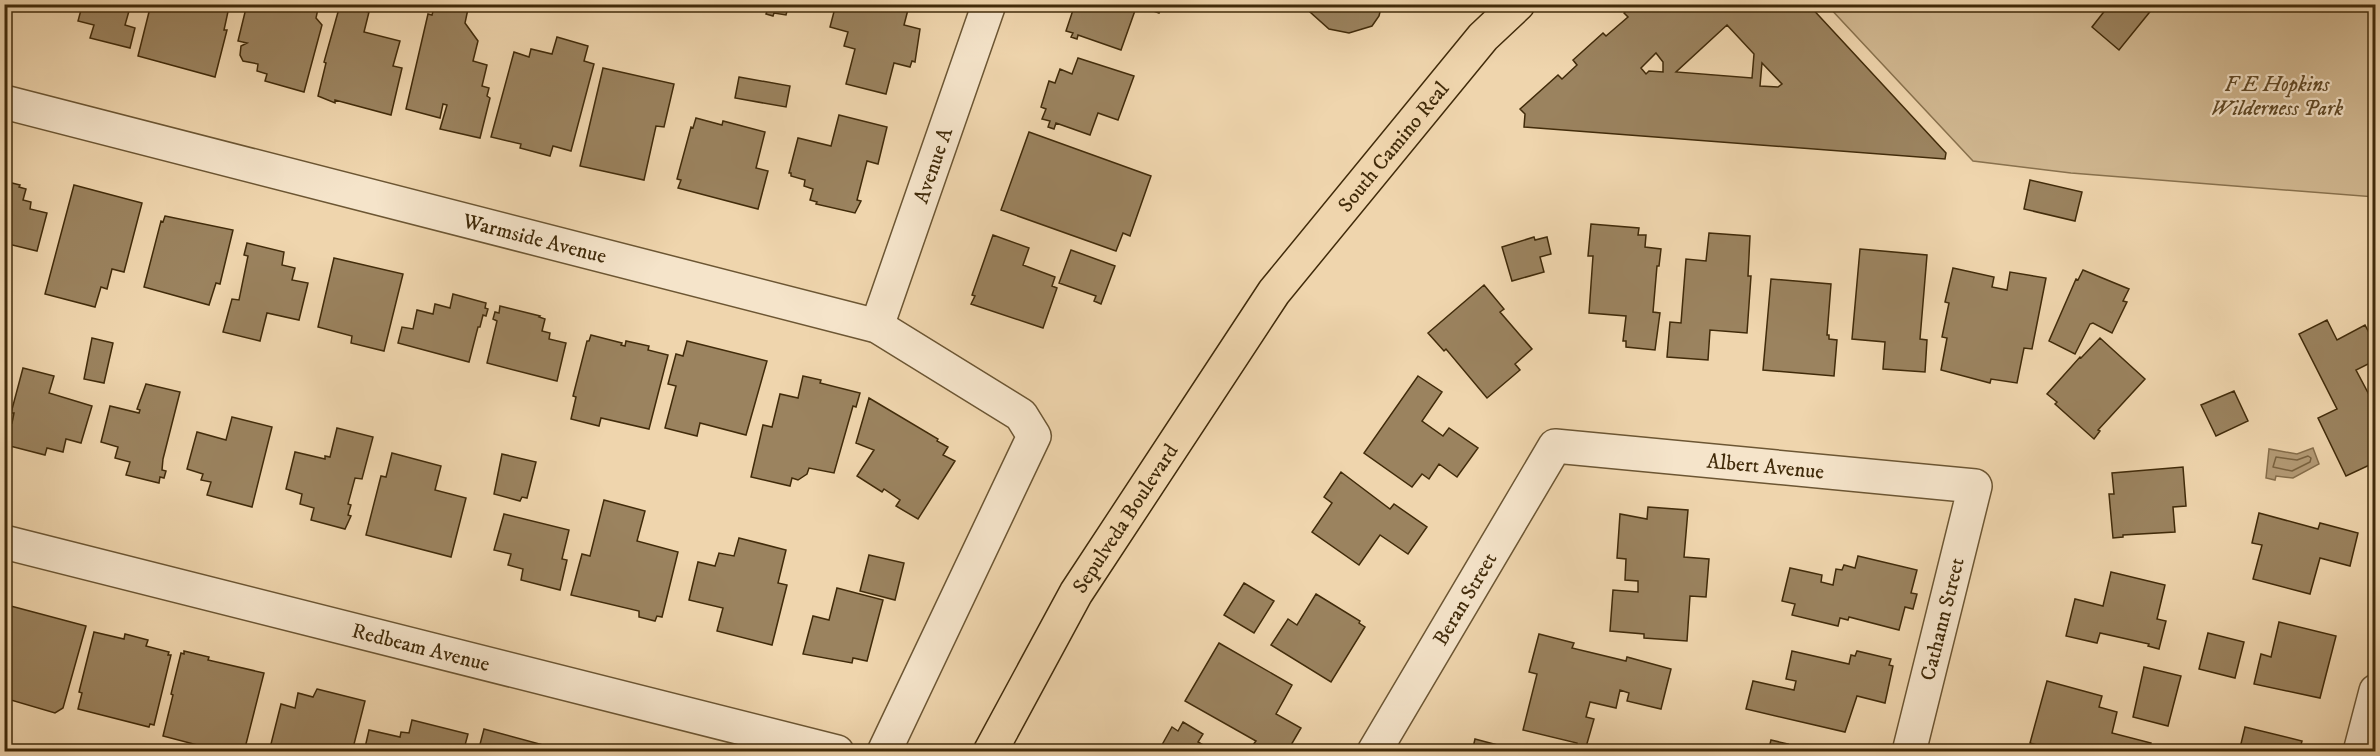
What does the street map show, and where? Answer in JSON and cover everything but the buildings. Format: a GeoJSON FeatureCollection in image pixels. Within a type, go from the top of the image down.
{"type":"FeatureCollection","features":[{"type":"Feature","properties":{"kind":"main road","name":"South Camino Real"},"geometry":{"type":"LineString","coordinates":[[1274,292],[1483,38],[1518,4]]}},
{"type":"Feature","properties":{"kind":"main road","name":"Sepulveda Boulevard"},"geometry":{"type":"LineString","coordinates":[[990,752],[1076,593],[1274,292]]}},
{"type":"Feature","properties":{"kind":"street","name":"Avenue A"},"geometry":{"type":"LineString","coordinates":[[877,326],[989,4]]}},
{"type":"Feature","properties":{"kind":"street","name":"Warmside Avenue"},"geometry":{"type":"LineString","coordinates":[[4,102],[877,326],[1021,415],[1034,436],[884,752]]}},
{"type":"Feature","properties":{"kind":"street","name":"Albert Avenue"},"geometry":{"type":"LineString","coordinates":[[1555,446],[1975,486]]}},
{"type":"Feature","properties":{"kind":"street","name":"Beran Street"},"geometry":{"type":"LineString","coordinates":[[1374,752],[1555,446]]}},
{"type":"Feature","properties":{"kind":"street","name":"Cathann Street"},"geometry":{"type":"LineString","coordinates":[[1909,752],[1975,486]]}},
{"type":"Feature","properties":{"kind":"street","name":"Redbeam Avenue"},"geometry":{"type":"LineString","coordinates":[[4,542],[837,752]]}},
{"type":"Feature","properties":{"kind":"street"},"geometry":{"type":"LineString","coordinates":[[2360,752],[2376,691]]}},
{"type":"Feature","properties":{"kind":"green space","name":"F E Hopkins Wilderness Park"},"geometry":{"type":"Polygon","coordinates":[[[1827,5],[2375,5],[2375,197],[2071,173],[1973,161],[1827,5]]]}},
{"type":"Feature","properties":{"kind":"water"},"geometry":{"type":"Polygon","coordinates":[[[2313,448],[2319,464],[2293,478],[2276,476],[2275,480],[2266,478],[2269,449],[2297,454],[2313,448]]]}}]}
